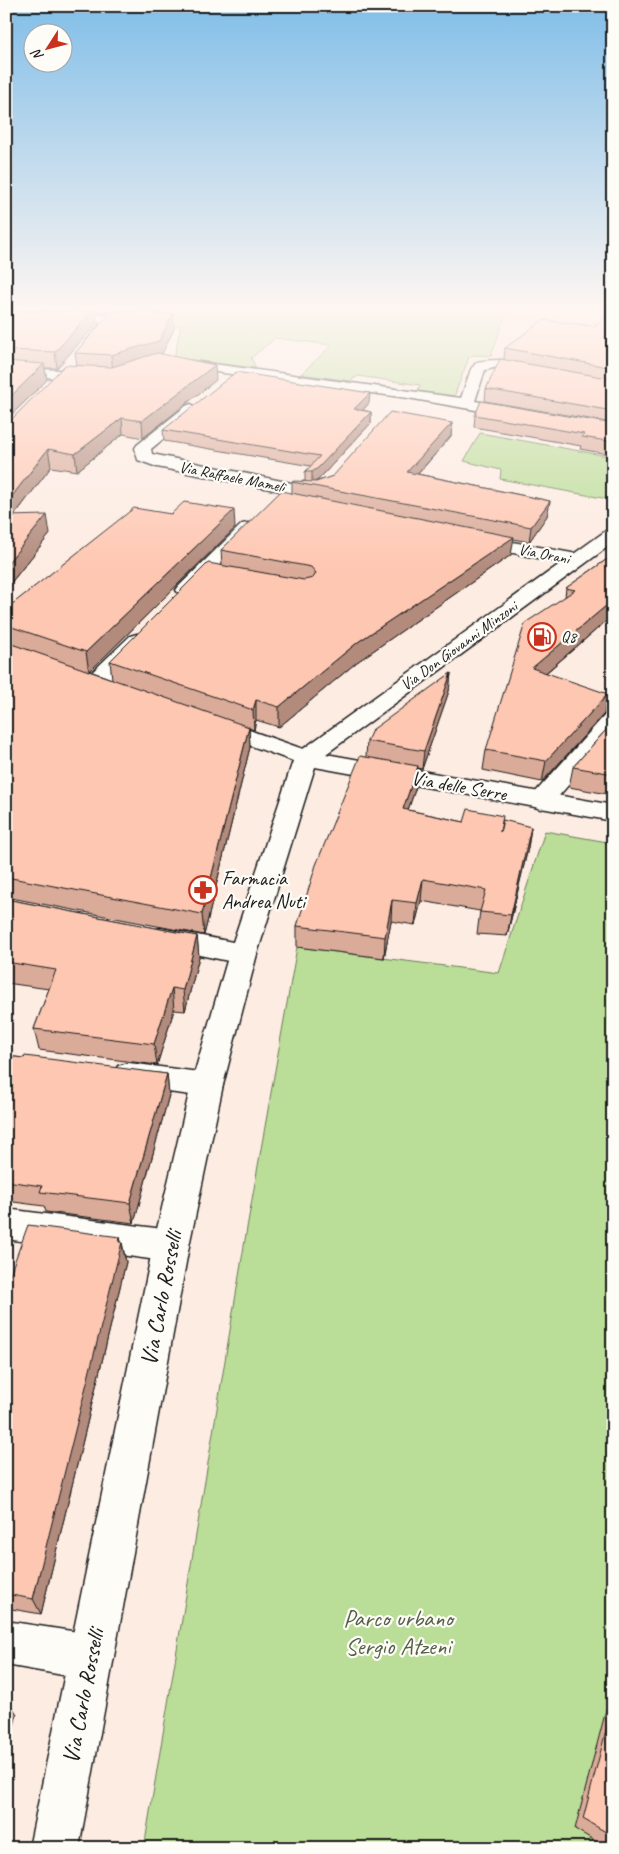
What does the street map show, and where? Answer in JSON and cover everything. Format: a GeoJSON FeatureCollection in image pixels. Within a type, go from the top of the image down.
{"type":"FeatureCollection","features":[{"type":"Feature","properties":{"kind":"street"},"geometry":{"type":"LineString","coordinates":[[395,409],[405,398]]}},
{"type":"Feature","properties":{"kind":"street"},"geometry":{"type":"LineString","coordinates":[[428,398],[534,416]]}},
{"type":"Feature","properties":{"kind":"street"},"geometry":{"type":"LineString","coordinates":[[466,404],[468,398]]}},
{"type":"Feature","properties":{"kind":"street","name":"Via Raffaele Mameli"},"geometry":{"type":"LineString","coordinates":[[201,402],[143,448],[144,457],[275,501],[325,486],[334,475]]}},
{"type":"Feature","properties":{"kind":"street"},"geometry":{"type":"LineString","coordinates":[[171,605],[213,574],[275,501],[309,507]]}},
{"type":"Feature","properties":{"kind":"street","name":"Via Don Giovanni Minzoni"},"geometry":{"type":"LineString","coordinates":[[306,758],[613,534]]}},
{"type":"Feature","properties":{"kind":"street","name":"Via Orani"},"geometry":{"type":"LineString","coordinates":[[460,537],[577,560]]}},
{"type":"Feature","properties":{"kind":"street"},"geometry":{"type":"LineString","coordinates":[[96,682],[152,625]]}},
{"type":"Feature","properties":{"kind":"street","name":"Via delle Serre"},"geometry":{"type":"LineString","coordinates":[[195,718],[306,758],[613,813]]}},
{"type":"Feature","properties":{"kind":"street"},"geometry":{"type":"LineString","coordinates":[[541,801],[613,720]]}},
{"type":"Feature","properties":{"kind":"street","name":"Via Carlo Rosselli"},"geometry":{"type":"LineString","coordinates":[[54,1848],[171,1246],[207,1085],[244,954],[306,758]]}},
{"type":"Feature","properties":{"kind":"street"},"geometry":{"type":"LineString","coordinates":[[132,932],[244,954]]}},
{"type":"Feature","properties":{"kind":"street"},"geometry":{"type":"LineString","coordinates":[[104,1072],[207,1085]]}},
{"type":"Feature","properties":{"kind":"street"},"geometry":{"type":"LineString","coordinates":[[6,1224],[171,1246]]}},
{"type":"Feature","properties":{"kind":"street"},"geometry":{"type":"LineString","coordinates":[[6,1643],[90,1657]]}},
{"type":"Feature","properties":{"kind":"green space"},"geometry":{"type":"Polygon","coordinates":[[[480,433],[613,457],[613,500],[500,479],[501,470],[464,461],[480,433]]]}},
{"type":"Feature","properties":{"kind":"green space","name":"Parco urbano Sergio Atzeni"},"geometry":{"type":"Polygon","coordinates":[[[545,831],[613,843],[613,1848],[144,1848],[248,1222],[297,947],[499,973],[545,831]]]}},
{"type":"Feature","properties":{"kind":"building"},"geometry":{"type":"Polygon","coordinates":[[[33,398],[173,398],[142,421],[122,418],[75,454],[48,449],[6,504],[6,422],[10,421],[33,398]]]}},
{"type":"Feature","properties":{"kind":"building"},"geometry":{"type":"Polygon","coordinates":[[[204,398],[365,398],[354,409],[371,412],[312,472],[305,472],[320,456],[163,430],[204,398]]]}},
{"type":"Feature","properties":{"kind":"building"},"geometry":{"type":"Polygon","coordinates":[[[535,398],[613,398],[613,411],[535,398]]]}},
{"type":"Feature","properties":{"kind":"building"},"geometry":{"type":"Polygon","coordinates":[[[481,401],[613,424],[613,442],[582,437],[584,434],[475,415],[481,401]]]}},
{"type":"Feature","properties":{"kind":"building"},"geometry":{"type":"Polygon","coordinates":[[[390,412],[452,423],[407,472],[550,501],[531,527],[292,482],[316,482],[333,476],[390,412]]]}},
{"type":"Feature","properties":{"kind":"building"},"geometry":{"type":"Polygon","coordinates":[[[281,491],[514,537],[358,642],[279,707],[256,700],[253,710],[110,661],[208,563],[304,580],[313,578],[316,573],[311,567],[221,550],[281,491]]]}},
{"type":"Feature","properties":{"kind":"building"},"geometry":{"type":"Polygon","coordinates":[[[184,502],[234,510],[86,652],[6,625],[6,609],[134,508],[171,514],[184,502]]]}},
{"type":"Feature","properties":{"kind":"building"},"geometry":{"type":"Polygon","coordinates":[[[47,515],[6,565],[6,516],[47,515]]]}},
{"type":"Feature","properties":{"kind":"building"},"geometry":{"type":"Polygon","coordinates":[[[613,555],[613,600],[532,668],[608,694],[546,761],[486,750],[525,623],[575,590],[566,588],[613,555]]]}},
{"type":"Feature","properties":{"kind":"building"},"geometry":{"type":"Polygon","coordinates":[[[6,642],[249,727],[202,914],[6,877],[6,642]]]}},
{"type":"Feature","properties":{"kind":"building"},"geometry":{"type":"Polygon","coordinates":[[[451,673],[424,751],[367,741],[372,730],[451,673]]]}},
{"type":"Feature","properties":{"kind":"building"},"geometry":{"type":"Polygon","coordinates":[[[613,722],[613,774],[573,767],[613,722]]]}},
{"type":"Feature","properties":{"kind":"building"},"geometry":{"type":"Polygon","coordinates":[[[360,756],[418,766],[403,809],[464,822],[468,809],[503,816],[500,832],[503,820],[531,827],[511,915],[480,912],[486,890],[423,879],[417,903],[392,900],[385,937],[297,926],[316,865],[360,756]]]}},
{"type":"Feature","properties":{"kind":"building"},"geometry":{"type":"Polygon","coordinates":[[[6,899],[197,936],[183,990],[172,988],[154,1044],[34,1029],[56,970],[6,962],[6,899]]]}},
{"type":"Feature","properties":{"kind":"building"},"geometry":{"type":"Polygon","coordinates":[[[6,1056],[24,1058],[25,1056],[167,1074],[130,1203],[40,1192],[42,1186],[6,1181],[6,1056]]]}},
{"type":"Feature","properties":{"kind":"building"},"geometry":{"type":"Polygon","coordinates":[[[28,1225],[120,1237],[119,1242],[122,1242],[33,1599],[6,1594],[6,1305],[10,1295],[6,1295],[6,1285],[28,1225]]]}},
{"type":"Feature","properties":{"kind":"building"},"geometry":{"type":"Polygon","coordinates":[[[613,1704],[613,1836],[583,1819],[613,1704]]]}},
{"type":"Feature","properties":{"kind":"building"},"geometry":{"type":"Polygon","coordinates":[[[415,1844],[423,1848],[413,1848],[415,1844]]]}},
{"type":"Feature","properties":{"kind":"place","name":"Q8"},"geometry":{"type":"Point","coordinates":[542,637]}},
{"type":"Feature","properties":{"kind":"place","name":"Farmacia Andrea Nuti"},"geometry":{"type":"Point","coordinates":[203,890]}}]}
